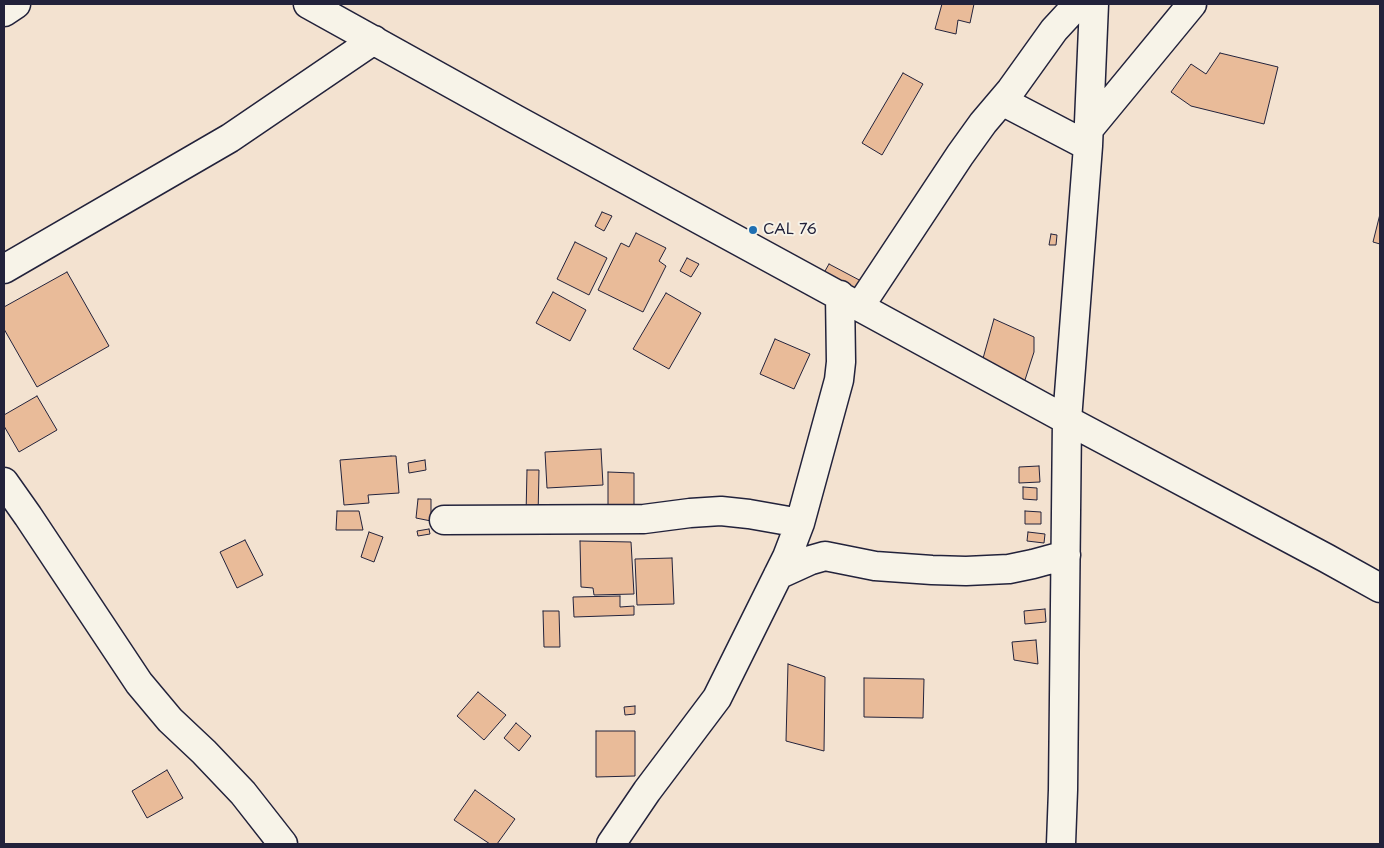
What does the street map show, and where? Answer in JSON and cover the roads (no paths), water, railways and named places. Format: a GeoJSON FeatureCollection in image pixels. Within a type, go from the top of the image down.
{"type":"FeatureCollection","features":[{"type":"Feature","properties":{"kind":"street"},"geometry":{"type":"LineString","coordinates":[[4,12],[16,4]]}},
{"type":"Feature","properties":{"kind":"street"},"geometry":{"type":"LineString","coordinates":[[308,4],[1067,420],[1380,588]]}},
{"type":"Feature","properties":{"kind":"street"},"geometry":{"type":"LineString","coordinates":[[611,844],[647,791],[717,698],[788,557],[800,523],[839,380],[850,301],[1054,30],[1078,4]]}},
{"type":"Feature","properties":{"kind":"street"},"geometry":{"type":"LineString","coordinates":[[1061,844],[1067,420],[1089,138],[1094,4]]}},
{"type":"Feature","properties":{"kind":"street"},"geometry":{"type":"LineString","coordinates":[[1089,138],[1192,4]]}},
{"type":"Feature","properties":{"kind":"street"},"geometry":{"type":"LineString","coordinates":[[4,269],[230,138],[374,40]]}},
{"type":"Feature","properties":{"kind":"street"},"geometry":{"type":"LineString","coordinates":[[1002,101],[1089,138]]}},
{"type":"Feature","properties":{"kind":"street"},"geometry":{"type":"LineString","coordinates":[[6,491],[28,516],[139,683],[170,720],[244,793],[283,844]]}},
{"type":"Feature","properties":{"kind":"street"},"geometry":{"type":"LineString","coordinates":[[444,520],[644,519],[721,511],[800,523]]}},
{"type":"Feature","properties":{"kind":"street"},"geometry":{"type":"LineString","coordinates":[[778,575],[811,560],[825,556],[875,566],[966,571],[1009,569],[1066,555]]}},
{"type":"Feature","properties":{"kind":"place","name":"CAL 76"},"geometry":{"type":"Point","coordinates":[753,230]}}]}
